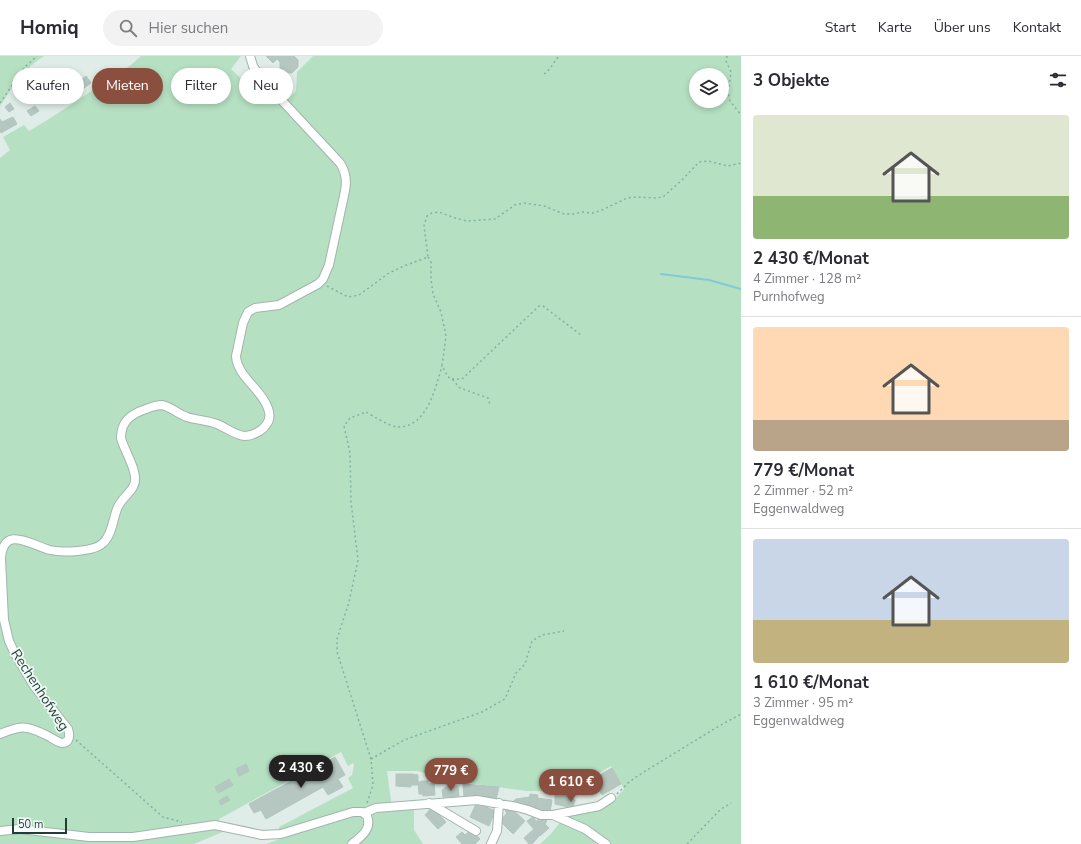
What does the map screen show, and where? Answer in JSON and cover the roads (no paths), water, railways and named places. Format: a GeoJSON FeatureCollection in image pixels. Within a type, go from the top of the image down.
{"type":"FeatureCollection","features":[{"type":"Feature","properties":{"kind":"street","name":"Rechenhofweg"},"geometry":{"type":"LineString","coordinates":[[0,734],[21,728],[27,728],[48,736],[60,743],[67,741],[69,737],[68,729],[49,707],[34,686],[9,641],[4,620],[1,559],[3,546],[7,542],[16,539],[48,550],[59,552],[93,548],[104,542],[108,536],[117,508],[136,481],[134,471],[121,438],[124,423],[127,418],[135,413],[162,405],[188,417],[215,423],[242,436],[259,432],[264,428],[269,420],[267,406],[259,393],[240,369],[236,360],[237,348],[246,315],[255,308],[274,306],[286,302],[320,282],[329,265],[345,191],[345,171],[340,163],[261,78],[255,69],[250,56]]}},
{"type":"Feature","properties":{"kind":"street"},"geometry":{"type":"LineString","coordinates":[[364,813],[376,808],[477,800],[499,803],[528,810],[543,816],[599,806],[610,798]]}},
{"type":"Feature","properties":{"kind":"street"},"geometry":{"type":"LineString","coordinates":[[429,803],[476,831]]}},
{"type":"Feature","properties":{"kind":"street"},"geometry":{"type":"LineString","coordinates":[[491,844],[497,831],[499,803]]}},
{"type":"Feature","properties":{"kind":"street"},"geometry":{"type":"LineString","coordinates":[[0,831],[20,829],[89,837],[133,837],[215,825],[262,835],[280,834],[360,811],[364,813],[368,819],[368,828],[365,833],[352,844]]}},
{"type":"Feature","properties":{"kind":"street"},"geometry":{"type":"LineString","coordinates":[[553,815],[589,831],[606,844]]}},
{"type":"Feature","properties":{"kind":"waterway"},"geometry":{"type":"LineString","coordinates":[[661,274],[709,280],[741,289]]}}]}
